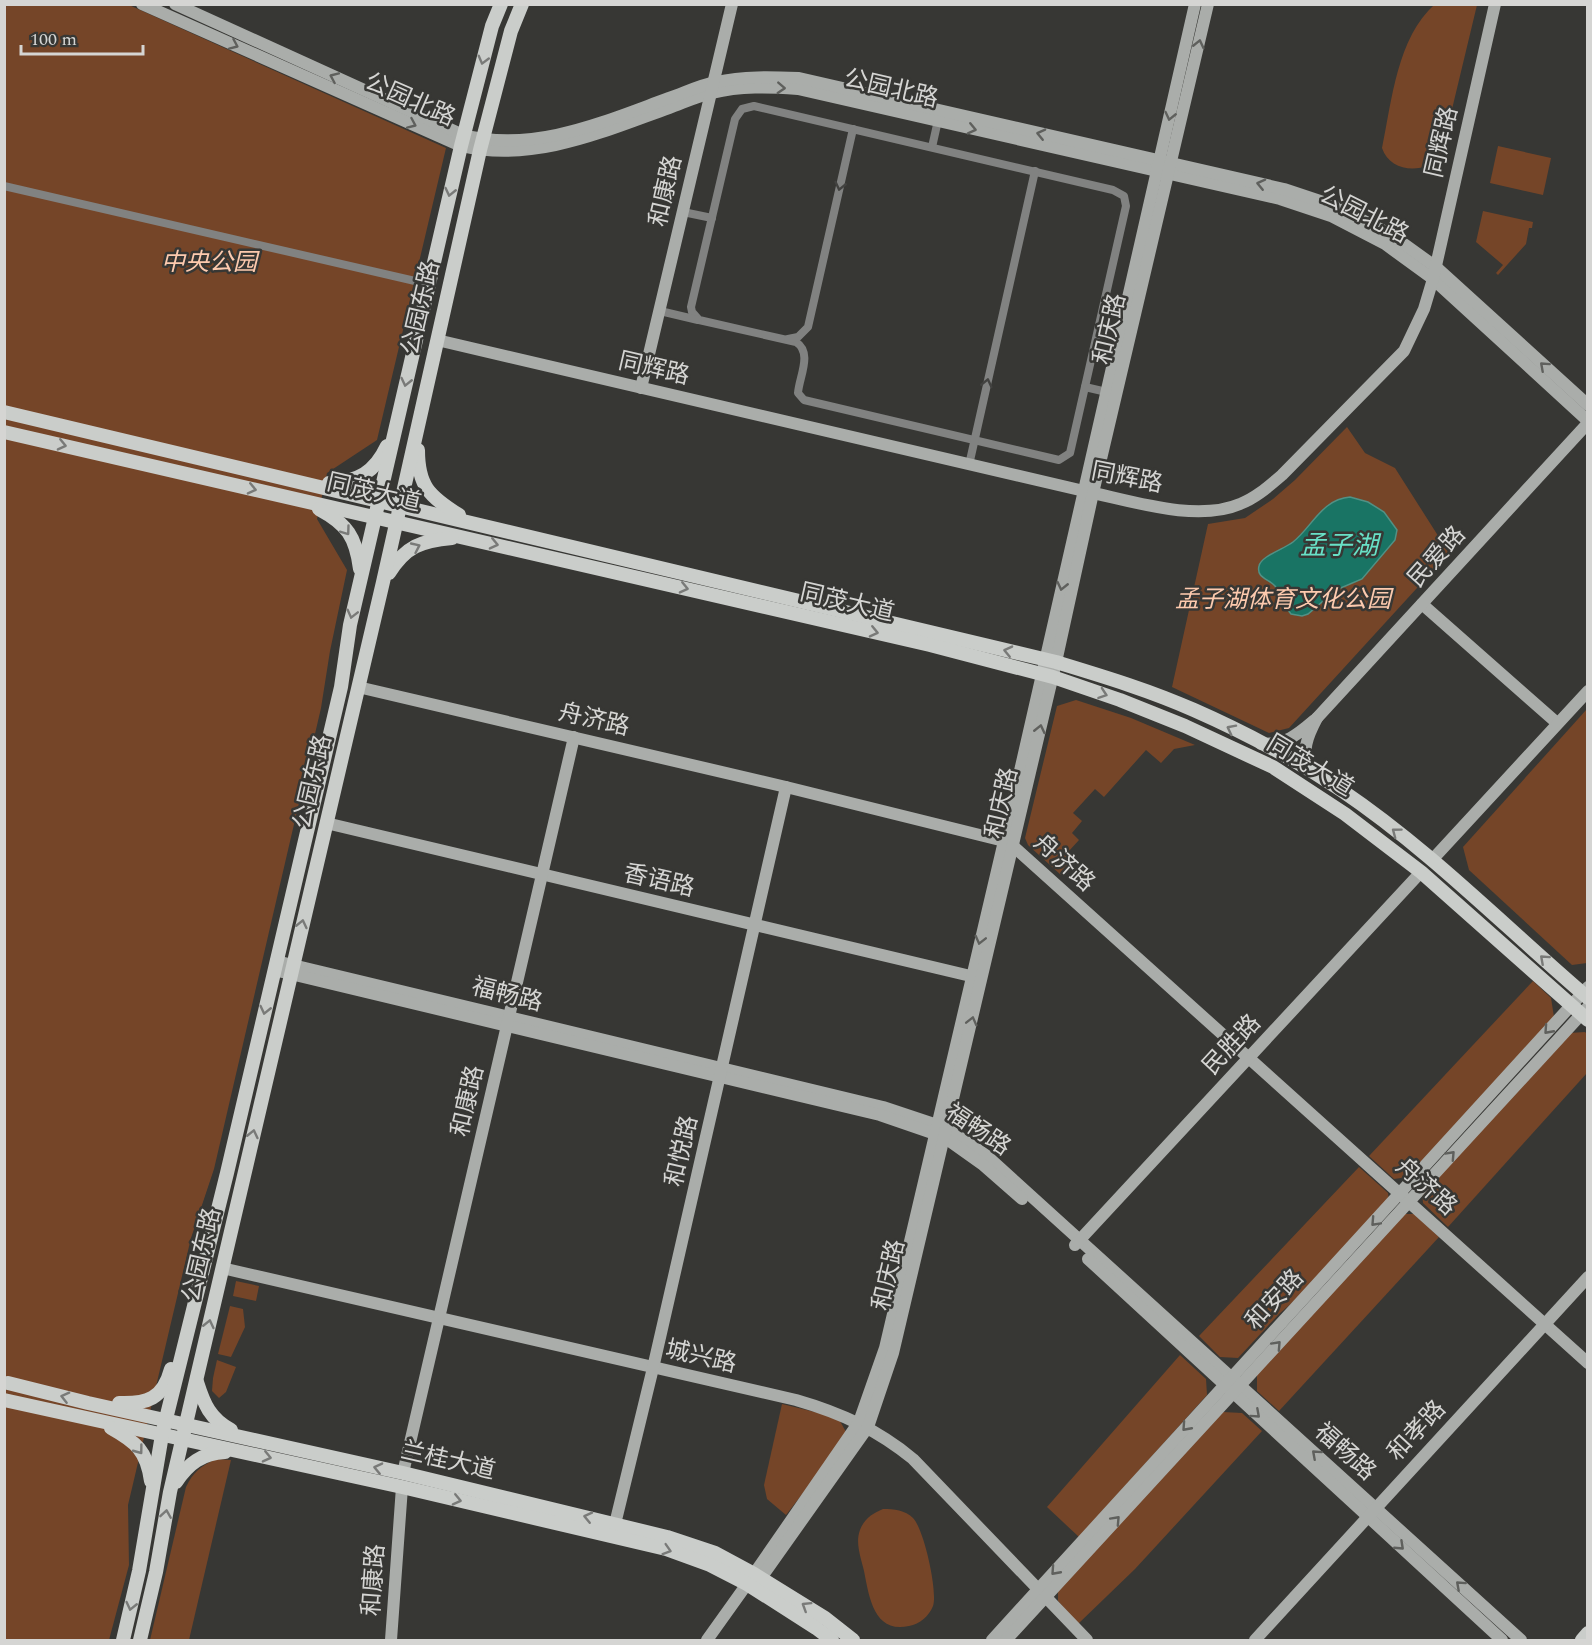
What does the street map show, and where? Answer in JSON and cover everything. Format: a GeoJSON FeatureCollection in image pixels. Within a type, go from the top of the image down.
{"type":"FeatureCollection","features":[{"type":"Feature","properties":{"kind":"main road","name":"公园东路"},"geometry":{"type":"LineString","coordinates":[[123,1641],[139,1571],[162,1435],[341,687],[350,625],[462,140],[492,26],[501,4]]}},
{"type":"Feature","properties":{"kind":"main road","name":"公园东路"},"geometry":{"type":"LineString","coordinates":[[140,1641],[156,1572],[170,1492],[397,522],[481,145],[511,31],[522,4]]}},
{"type":"Feature","properties":{"kind":"main road","name":"同茂大道"},"geometry":{"type":"LineString","coordinates":[[4,412],[1051,660],[1125,684],[1193,710],[1261,744],[1342,791],[1432,860],[1586,993]]}},
{"type":"Feature","properties":{"kind":"main road"},"geometry":{"type":"LineString","coordinates":[[311,483],[344,482],[366,474],[380,461],[397,422]]}},
{"type":"Feature","properties":{"kind":"main road"},"geometry":{"type":"LineString","coordinates":[[418,427],[418,470],[426,488],[439,503],[468,521]]}},
{"type":"Feature","properties":{"kind":"main road","name":"同茂大道"},"geometry":{"type":"LineString","coordinates":[[4,432],[930,645],[1047,676],[1120,700],[1185,726],[1273,767],[1345,814],[1421,872],[1582,1012]]}},
{"type":"Feature","properties":{"kind":"main road"},"geometry":{"type":"LineString","coordinates":[[307,501],[337,519],[350,533],[357,551],[361,577]]}},
{"type":"Feature","properties":{"kind":"main road"},"geometry":{"type":"LineString","coordinates":[[383,582],[397,560],[412,547],[433,540],[465,537]]}},
{"type":"Feature","properties":{"kind":"main road"},"geometry":{"type":"LineString","coordinates":[[88,1403],[133,1404],[152,1400],[167,1383],[182,1331],[193,1312]]}},
{"type":"Feature","properties":{"kind":"main road"},"geometry":{"type":"LineString","coordinates":[[196,1380],[207,1410],[219,1424],[244,1444]]}},
{"type":"Feature","properties":{"kind":"main road","name":"兰桂大道"},"geometry":{"type":"LineString","coordinates":[[8,1383],[186,1424],[244,1444],[667,1537],[716,1553],[832,1641]]}},
{"type":"Feature","properties":{"kind":"main road","name":"兰桂大道"},"geometry":{"type":"LineString","coordinates":[[4,1400],[182,1440],[244,1444]]}},
{"type":"Feature","properties":{"kind":"main road"},"geometry":{"type":"LineString","coordinates":[[98,1421],[131,1440],[143,1452],[151,1478],[152,1498]]}},
{"type":"Feature","properties":{"kind":"main road"},"geometry":{"type":"LineString","coordinates":[[170,1492],[184,1470],[198,1458],[244,1444]]}},
{"type":"Feature","properties":{"kind":"main road","name":"兰桂大道"},"geometry":{"type":"LineString","coordinates":[[403,1480],[666,1549],[754,1581],[825,1618],[853,1641]]}},
{"type":"Feature","properties":{"kind":"main road"},"geometry":{"type":"LineString","coordinates":[[1582,1641],[1587,1633]]}},
{"type":"Feature","properties":{"kind":"street","name":"公园北路"},"geometry":{"type":"LineString","coordinates":[[142,4],[462,140],[481,145],[538,150],[587,138],[713,87],[755,86],[798,89],[939,116],[1164,167],[1284,189],[1335,206],[1390,234],[1587,405]]}},
{"type":"Feature","properties":{"kind":"street","name":"公园北路"},"geometry":{"type":"LineString","coordinates":[[175,4],[462,140]]}},
{"type":"Feature","properties":{"kind":"street","name":"和康路"},"geometry":{"type":"LineString","coordinates":[[641,388],[732,4]]}},
{"type":"Feature","properties":{"kind":"street","name":"和庆路"},"geometry":{"type":"LineString","coordinates":[[1164,167],[1195,4]]}},
{"type":"Feature","properties":{"kind":"street","name":"和庆路"},"geometry":{"type":"LineString","coordinates":[[717,1641],[754,1581],[863,1424],[885,1348],[940,1131],[1009,843],[1164,167],[1208,4]]}},
{"type":"Feature","properties":{"kind":"street","name":"同辉路"},"geometry":{"type":"LineString","coordinates":[[437,340],[1088,492],[1186,512],[1213,511],[1240,504],[1262,491],[1282,475],[1404,351],[1425,309],[1495,4]]}},
{"type":"Feature","properties":{"kind":"street"},"geometry":{"type":"LineString","coordinates":[[660,310],[699,320],[796,342],[803,349],[805,360],[798,393],[804,400],[1059,460],[1070,453],[1126,201],[1124,196],[1113,190],[754,106],[742,110],[735,119],[691,307],[694,316],[699,320]]}},
{"type":"Feature","properties":{"kind":"street"},"geometry":{"type":"LineString","coordinates":[[932,147],[939,116]]}},
{"type":"Feature","properties":{"kind":"street"},"geometry":{"type":"LineString","coordinates":[[782,339],[798,337],[808,327],[853,129]]}},
{"type":"Feature","properties":{"kind":"street"},"geometry":{"type":"LineString","coordinates":[[969,465],[1035,171]]}},
{"type":"Feature","properties":{"kind":"street"},"geometry":{"type":"LineString","coordinates":[[4,186],[415,281]]}},
{"type":"Feature","properties":{"kind":"street"},"geometry":{"type":"LineString","coordinates":[[683,212],[712,218]]}},
{"type":"Feature","properties":{"kind":"street","name":"公园北路"},"geometry":{"type":"LineString","coordinates":[[1434,273],[1587,422]]}},
{"type":"Feature","properties":{"kind":"street"},"geometry":{"type":"LineString","coordinates":[[1085,387],[1111,393]]}},
{"type":"Feature","properties":{"kind":"street","name":"民爱路"},"geometry":{"type":"LineString","coordinates":[[1317,718],[1587,422]]}},
{"type":"Feature","properties":{"kind":"street"},"geometry":{"type":"LineString","coordinates":[[1422,604],[1557,723]]}},
{"type":"Feature","properties":{"kind":"street","name":"舟济路"},"geometry":{"type":"LineString","coordinates":[[358,687],[786,787],[1009,843],[1587,1363]]}},
{"type":"Feature","properties":{"kind":"street"},"geometry":{"type":"LineString","coordinates":[[1432,860],[1587,690]]}},
{"type":"Feature","properties":{"kind":"street"},"geometry":{"type":"LineString","coordinates":[[1261,744],[1290,740],[1317,718]]}},
{"type":"Feature","properties":{"kind":"street"},"geometry":{"type":"LineString","coordinates":[[1310,771],[1306,761],[1305,742],[1317,718]]}},
{"type":"Feature","properties":{"kind":"street","name":"和康路"},"geometry":{"type":"LineString","coordinates":[[391,1641],[403,1480],[574,737]]}},
{"type":"Feature","properties":{"kind":"street","name":"和悦路"},"geometry":{"type":"LineString","coordinates":[[615,1524],[722,1072],[786,787]]}},
{"type":"Feature","properties":{"kind":"street","name":"香语路"},"geometry":{"type":"LineString","coordinates":[[326,823],[976,978]]}},
{"type":"Feature","properties":{"kind":"street","name":"民胜路"},"geometry":{"type":"LineString","coordinates":[[1077,1243],[1421,872]]}},
{"type":"Feature","properties":{"kind":"street","name":"福畅路"},"geometry":{"type":"LineString","coordinates":[[275,966],[722,1072],[883,1107],[940,1131],[987,1156],[1077,1243],[1232,1386],[1371,1512],[1521,1641]]}},
{"type":"Feature","properties":{"kind":"street","name":"和安路"},"geometry":{"type":"LineString","coordinates":[[992,1641],[1042,1594],[1405,1197],[1582,1012],[1586,993]]}},
{"type":"Feature","properties":{"kind":"street","name":"城兴路"},"geometry":{"type":"LineString","coordinates":[[222,1268],[796,1400],[825,1408],[863,1424],[892,1442],[913,1459],[1087,1641]]}},
{"type":"Feature","properties":{"kind":"street","name":"和孝路"},"geometry":{"type":"LineString","coordinates":[[1255,1641],[1587,1277]]}},
{"type":"Feature","properties":{"kind":"street","name":"福畅路"},"geometry":{"type":"LineString","coordinates":[[1371,1512],[1498,1637]]}},
{"type":"Feature","properties":{"kind":"street","name":"和庆路"},"geometry":{"type":"LineString","coordinates":[[707,1641],[754,1581]]}},
{"type":"Feature","properties":{"kind":"street","name":"和安路"},"geometry":{"type":"LineString","coordinates":[[1006,1641],[1042,1594]]}},
{"type":"Feature","properties":{"kind":"green space"},"geometry":{"type":"Polygon","coordinates":[[[1435,4],[1477,5],[1441,155],[1427,166],[1409,168],[1392,162],[1382,148],[1393,90],[1404,52],[1422,18],[1435,4]]]}},
{"type":"Feature","properties":{"kind":"green space","name":"中央公园"},"geometry":{"type":"Polygon","coordinates":[[[5,5],[129,5],[446,148],[377,440],[327,473],[317,519],[347,570],[321,708],[214,1169],[191,1238],[128,1505],[129,1565],[109,1640],[5,1640],[5,5]]]}},
{"type":"Feature","properties":{"kind":"green space"},"geometry":{"type":"Polygon","coordinates":[[[1498,146],[1551,158],[1543,195],[1490,183],[1498,146]]]}},
{"type":"Feature","properties":{"kind":"green space"},"geometry":{"type":"Polygon","coordinates":[[[1483,211],[1533,222],[1532,228],[1529,228],[1526,244],[1498,275],[1496,273],[1503,265],[1476,242],[1483,211]]]}},
{"type":"Feature","properties":{"kind":"green space","name":"孟子湖体育文化公园"},"geometry":{"type":"Polygon","coordinates":[[[1347,427],[1365,453],[1395,468],[1449,553],[1289,728],[1269,733],[1172,687],[1208,524],[1245,518],[1273,499],[1347,427]]]}},
{"type":"Feature","properties":{"kind":"green space"},"geometry":{"type":"Polygon","coordinates":[[[1076,700],[1131,718],[1195,745],[1174,749],[1161,763],[1146,750],[1104,797],[1095,789],[1073,813],[1082,821],[1072,833],[1079,840],[1068,852],[1075,859],[1061,875],[1028,845],[1025,838],[1057,706],[1076,700]]]}},
{"type":"Feature","properties":{"kind":"green space"},"geometry":{"type":"Polygon","coordinates":[[[1587,709],[1587,963],[1572,965],[1469,870],[1463,847],[1587,709]]]}},
{"type":"Feature","properties":{"kind":"green space"},"geometry":{"type":"Polygon","coordinates":[[[1533,981],[1551,998],[1554,1017],[1408,1177],[1394,1179],[1369,1156],[1533,981]]]}},
{"type":"Feature","properties":{"kind":"green space"},"geometry":{"type":"Polygon","coordinates":[[[1585,1032],[1587,1034],[1587,1073],[1448,1227],[1423,1203],[1422,1192],[1569,1033],[1585,1032]]]}},
{"type":"Feature","properties":{"kind":"green space"},"geometry":{"type":"Polygon","coordinates":[[[1359,1167],[1388,1193],[1389,1201],[1238,1358],[1220,1357],[1199,1336],[1359,1167]]]}},
{"type":"Feature","properties":{"kind":"green space"},"geometry":{"type":"Polygon","coordinates":[[[1404,1214],[1414,1214],[1439,1237],[1279,1411],[1257,1391],[1257,1373],[1404,1214]]]}},
{"type":"Feature","properties":{"kind":"green space"},"geometry":{"type":"Polygon","coordinates":[[[236,1281],[259,1286],[256,1301],[233,1296],[236,1281]]]}},
{"type":"Feature","properties":{"kind":"green space"},"geometry":{"type":"Polygon","coordinates":[[[230,1306],[243,1309],[245,1327],[231,1357],[218,1354],[230,1306]]]}},
{"type":"Feature","properties":{"kind":"green space"},"geometry":{"type":"Polygon","coordinates":[[[1180,1355],[1206,1379],[1207,1395],[1079,1537],[1047,1507],[1180,1355]]]}},
{"type":"Feature","properties":{"kind":"green space"},"geometry":{"type":"Polygon","coordinates":[[[217,1360],[236,1367],[226,1392],[219,1398],[212,1391],[217,1360]]]}},
{"type":"Feature","properties":{"kind":"green space"},"geometry":{"type":"Polygon","coordinates":[[[782,1404],[823,1414],[840,1421],[846,1432],[786,1515],[767,1499],[764,1485],[782,1404]]]}},
{"type":"Feature","properties":{"kind":"green space"},"geometry":{"type":"Polygon","coordinates":[[[1223,1412],[1242,1413],[1262,1431],[1135,1569],[1078,1624],[1058,1601],[1058,1590],[1223,1412]]]}},
{"type":"Feature","properties":{"kind":"green space"},"geometry":{"type":"Polygon","coordinates":[[[216,1459],[231,1460],[189,1640],[150,1640],[186,1487],[198,1470],[216,1459]]]}},
{"type":"Feature","properties":{"kind":"green space"},"geometry":{"type":"Polygon","coordinates":[[[883,1509],[899,1510],[913,1518],[921,1534],[929,1561],[934,1588],[933,1606],[924,1619],[909,1626],[897,1627],[887,1624],[880,1618],[871,1601],[860,1556],[858,1540],[862,1526],[869,1517],[883,1509]]]}},
{"type":"Feature","properties":{"kind":"water","name":"孟子湖"},"geometry":{"type":"Polygon","coordinates":[[[1350,497],[1368,502],[1384,512],[1397,530],[1395,540],[1362,579],[1336,590],[1308,614],[1302,616],[1291,614],[1275,586],[1259,573],[1261,562],[1293,542],[1325,508],[1340,499],[1350,497]]]}}]}
